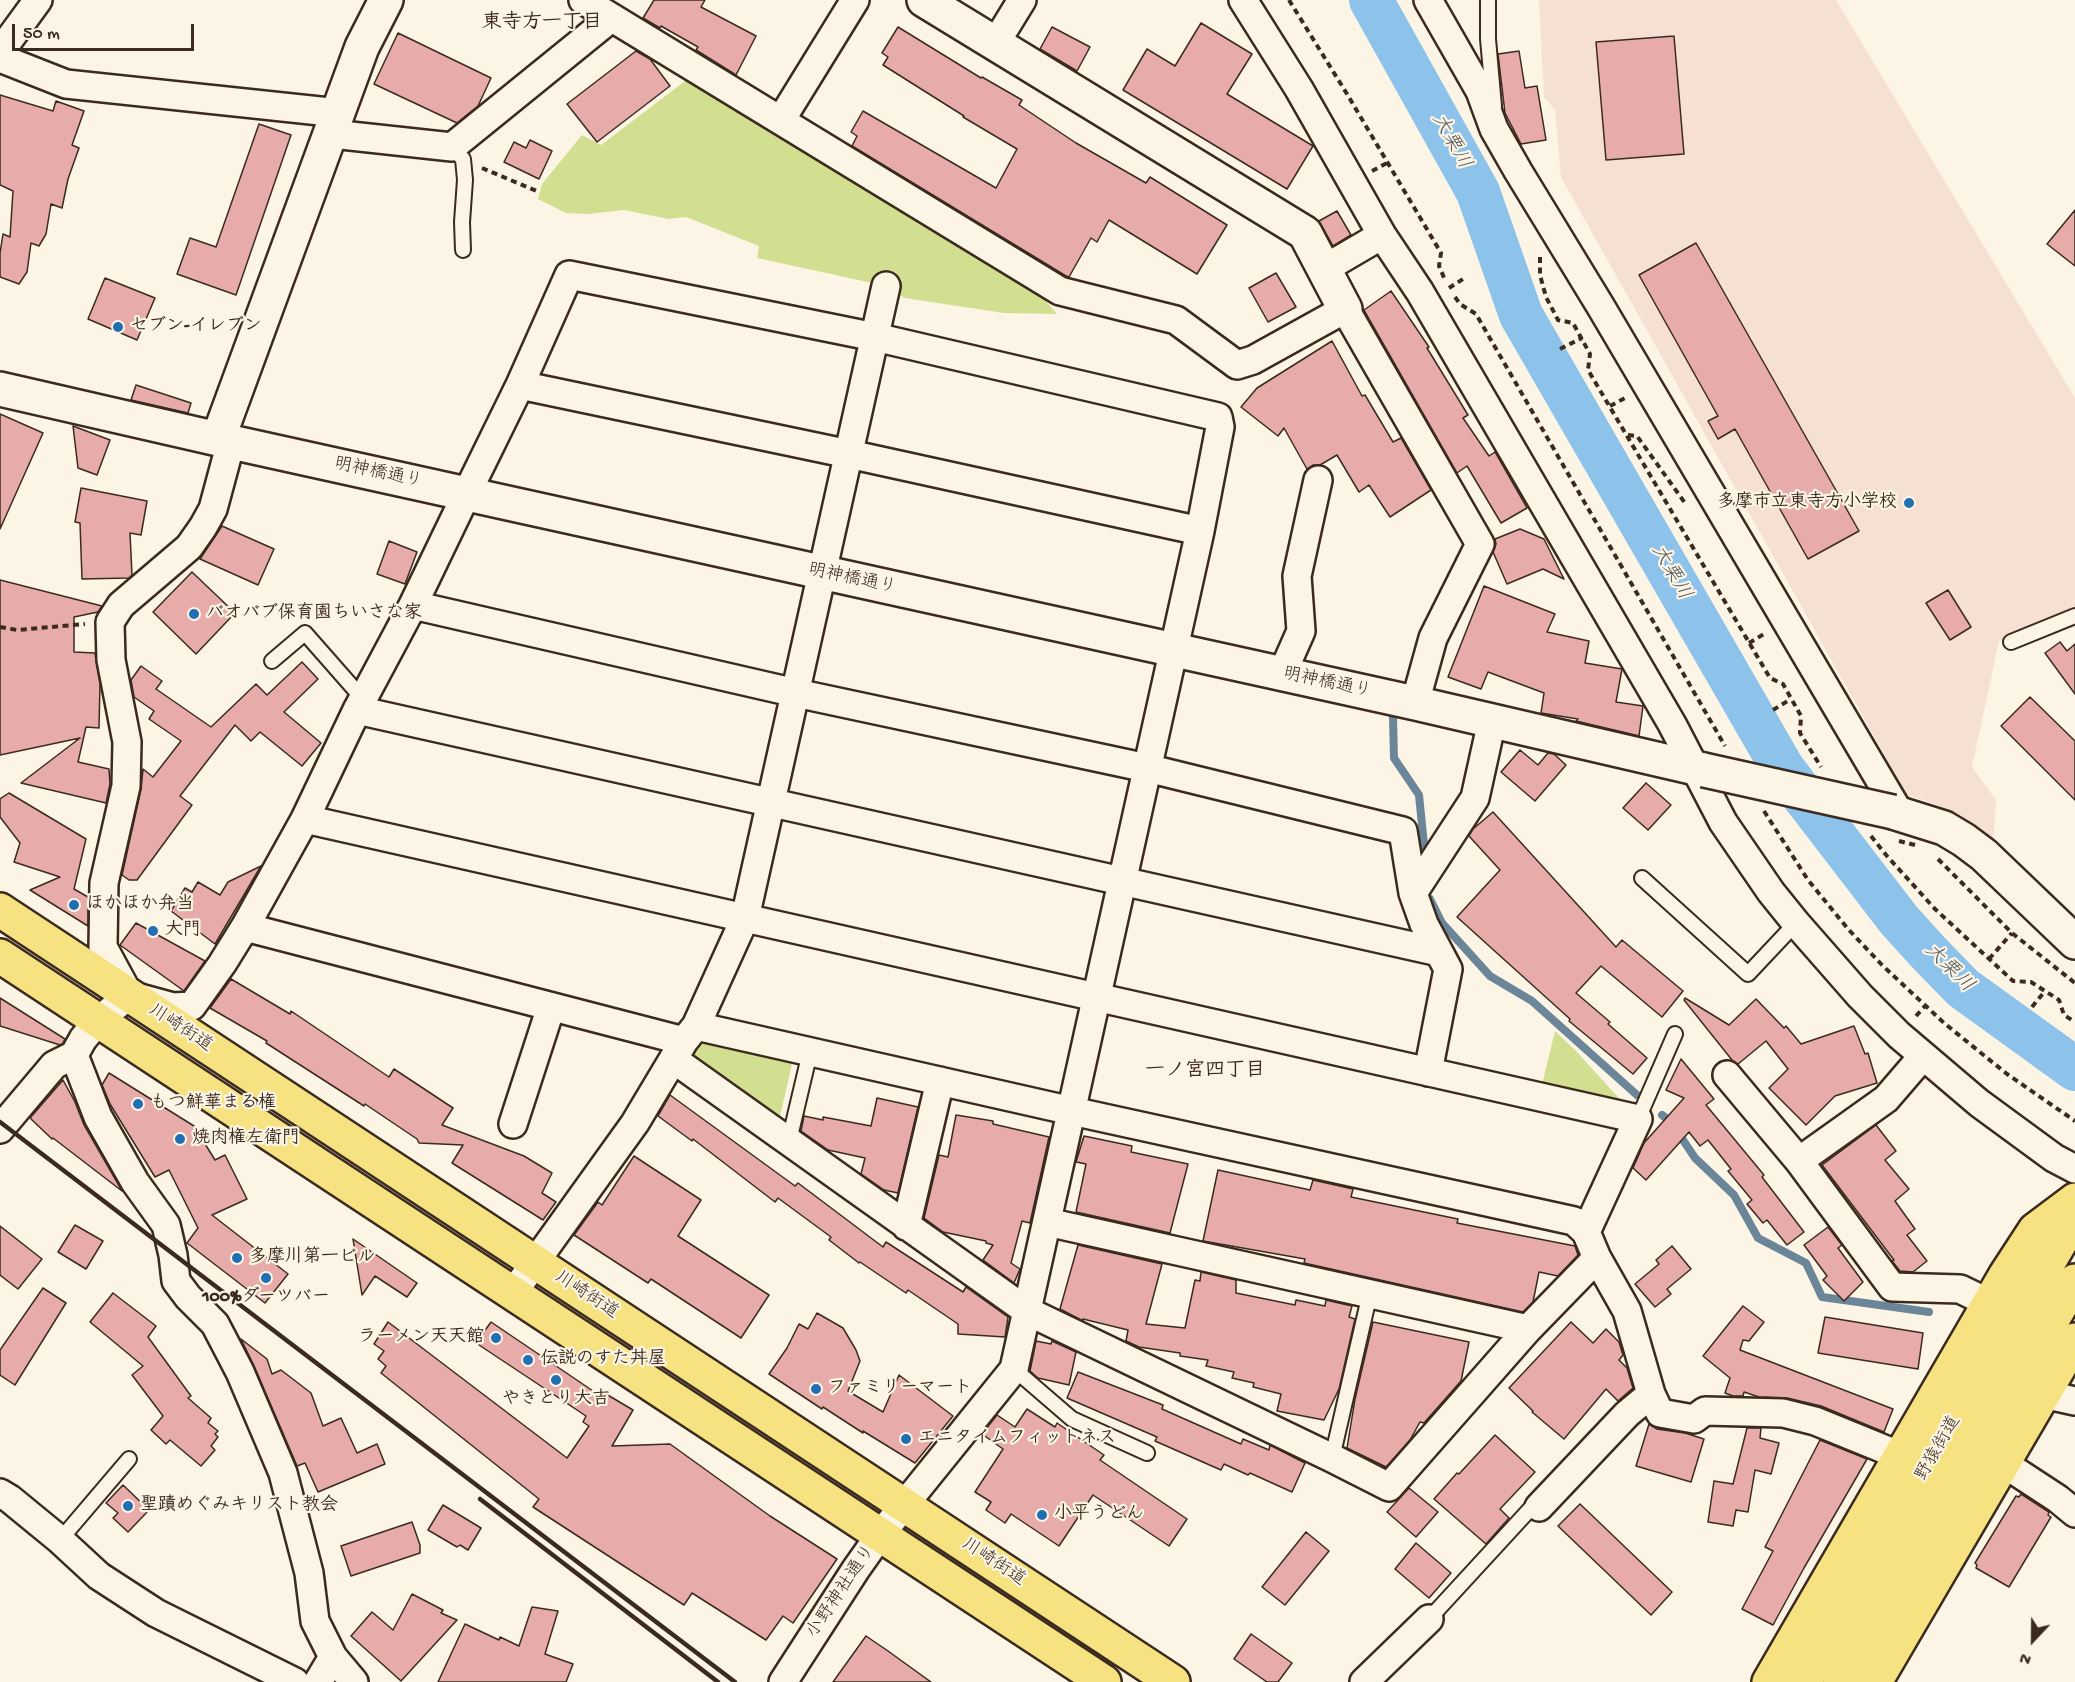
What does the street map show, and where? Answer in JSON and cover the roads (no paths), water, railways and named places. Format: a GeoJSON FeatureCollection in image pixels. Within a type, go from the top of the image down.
{"type":"FeatureCollection","features":[{"type":"Feature","properties":{"kind":"main road","name":"川崎街道"},"geometry":{"type":"LineString","coordinates":[[0,910],[1173,1682]]}},
{"type":"Feature","properties":{"kind":"main road","name":"川崎街道"},"geometry":{"type":"LineString","coordinates":[[0,956],[1104,1682]]}},
{"type":"Feature","properties":{"kind":"main road"},"geometry":{"type":"LineString","coordinates":[[1769,1682],[1989,1303],[2035,1230],[2074,1215]]}},
{"type":"Feature","properties":{"kind":"main road","name":"野猿街道"},"geometry":{"type":"LineString","coordinates":[[1804,1682],[2074,1215]]}},
{"type":"Feature","properties":{"kind":"main road","name":"野猿街道"},"geometry":{"type":"LineString","coordinates":[[1840,1682],[2075,1281]]}},
{"type":"Feature","properties":{"kind":"main road"},"geometry":{"type":"LineString","coordinates":[[1875,1682],[2075,1340]]}},
{"type":"Feature","properties":{"kind":"street"},"geometry":{"type":"LineString","coordinates":[[0,52],[38,0]]}},
{"type":"Feature","properties":{"kind":"street"},"geometry":{"type":"LineString","coordinates":[[386,0],[362,47],[224,441],[213,509],[189,547],[121,605],[110,622],[111,660],[127,742],[126,786],[104,883],[103,947],[129,996],[173,1007],[192,1006],[245,927],[305,819],[520,385],[569,275],[875,337],[1218,417],[1220,427],[1200,531],[1014,1369]]}},
{"type":"Feature","properties":{"kind":"street"},"geometry":{"type":"LineString","coordinates":[[583,0],[1060,291],[1176,320],[1237,365],[1253,360],[1345,309]]}},
{"type":"Feature","properties":{"kind":"street"},"geometry":{"type":"LineString","coordinates":[[782,120],[855,0]]}},
{"type":"Feature","properties":{"kind":"street"},"geometry":{"type":"LineString","coordinates":[[924,0],[1305,233],[1345,309],[1480,544],[1433,638],[1415,703]]}},
{"type":"Feature","properties":{"kind":"street"},"geometry":{"type":"LineString","coordinates":[[995,44],[1022,0]]}},
{"type":"Feature","properties":{"kind":"street"},"geometry":{"type":"LineString","coordinates":[[1243,0],[1299,89],[1382,235],[1420,292],[1672,724],[1709,764],[1723,822],[1771,892],[1860,996],[1923,1056],[2054,1158],[2075,1169]]}},
{"type":"Feature","properties":{"kind":"street"},"geometry":{"type":"LineString","coordinates":[[1428,0],[1480,92],[1494,129],[1897,813]]}},
{"type":"Feature","properties":{"kind":"street"},"geometry":{"type":"LineString","coordinates":[[0,58],[66,84],[335,123],[457,153],[612,18]]}},
{"type":"Feature","properties":{"kind":"street"},"geometry":{"type":"LineString","coordinates":[[1324,269],[1382,235]]}},
{"type":"Feature","properties":{"kind":"street"},"geometry":{"type":"LineString","coordinates":[[513,1293],[635,1122],[684,1042],[745,918],[886,286]]}},
{"type":"Feature","properties":{"kind":"street"},"geometry":{"type":"LineString","coordinates":[[520,385],[1200,531]]}},
{"type":"Feature","properties":{"kind":"street","name":"明神橋通り"},"geometry":{"type":"LineString","coordinates":[[0,388],[224,441],[823,574],[1492,721],[1709,764],[1897,813],[1944,828],[1984,855],[2075,942]]}},
{"type":"Feature","properties":{"kind":"street"},"geometry":{"type":"LineString","coordinates":[[1282,674],[1301,632],[1297,576],[1318,480]]}},
{"type":"Feature","properties":{"kind":"street"},"geometry":{"type":"LineString","coordinates":[[413,605],[796,693],[1148,768],[1403,831],[1413,893],[1424,924],[1448,969],[1428,1072]]}},
{"type":"Feature","properties":{"kind":"street"},"geometry":{"type":"LineString","coordinates":[[360,705],[772,803],[1439,952]]}},
{"type":"Feature","properties":{"kind":"street"},"geometry":{"type":"LineString","coordinates":[[1413,893],[1475,798],[1492,721]]}},
{"type":"Feature","properties":{"kind":"street"},"geometry":{"type":"LineString","coordinates":[[305,819],[1638,1119],[1586,1232]]}},
{"type":"Feature","properties":{"kind":"street"},"geometry":{"type":"LineString","coordinates":[[245,927],[684,1042],[810,1052],[1574,1221],[1586,1232],[1597,1258],[1627,1311],[1651,1394],[1660,1413],[1694,1419],[1705,1412],[1783,1413],[1815,1421],[1901,1456]]}},
{"type":"Feature","properties":{"kind":"street"},"geometry":{"type":"LineString","coordinates":[[0,1129],[54,1065],[74,1056],[83,1039],[98,1021],[129,996]]}},
{"type":"Feature","properties":{"kind":"street"},"geometry":{"type":"LineString","coordinates":[[513,1124],[551,1007]]}},
{"type":"Feature","properties":{"kind":"street"},"geometry":{"type":"LineString","coordinates":[[684,1042],[789,1141],[1027,1311],[1389,1487],[1528,1329],[1597,1258]]}},
{"type":"Feature","properties":{"kind":"street"},"geometry":{"type":"LineString","coordinates":[[74,1056],[98,1117],[135,1182],[166,1225],[176,1281],[188,1297],[215,1323],[240,1372],[283,1473],[309,1573],[315,1621],[333,1656],[354,1682]]}},
{"type":"Feature","properties":{"kind":"street"},"geometry":{"type":"LineString","coordinates":[[1799,1161],[1886,1098],[1923,1056]]}},
{"type":"Feature","properties":{"kind":"street"},"geometry":{"type":"LineString","coordinates":[[1727,1075],[1799,1161],[1892,1287],[1960,1289],[1989,1303]]}},
{"type":"Feature","properties":{"kind":"street"},"geometry":{"type":"LineString","coordinates":[[906,1226],[940,1080]]}},
{"type":"Feature","properties":{"kind":"street"},"geometry":{"type":"LineString","coordinates":[[1047,1222],[1528,1329]]}},
{"type":"Feature","properties":{"kind":"street","name":"小野神社通り"},"geometry":{"type":"LineString","coordinates":[[783,1682],[880,1535],[1014,1369]]}},
{"type":"Feature","properties":{"kind":"street"},"geometry":{"type":"LineString","coordinates":[[1539,1507],[1627,1413],[1651,1394]]}},
{"type":"Feature","properties":{"kind":"street"},"geometry":{"type":"LineString","coordinates":[[2043,1394],[2075,1401]]}},
{"type":"Feature","properties":{"kind":"street"},"geometry":{"type":"LineString","coordinates":[[2003,1463],[2058,1499],[2075,1513]]}},
{"type":"Feature","properties":{"kind":"street"},"geometry":{"type":"LineString","coordinates":[[0,1493],[60,1540],[99,1576],[156,1613],[295,1682]]}},
{"type":"Feature","properties":{"kind":"street"},"geometry":{"type":"LineString","coordinates":[[1364,1682],[1430,1619]]}},
{"type":"Feature","properties":{"kind":"street"},"geometry":{"type":"LineString","coordinates":[[318,1682],[333,1656]]}},
{"type":"Feature","properties":{"kind":"lane"},"geometry":{"type":"LineString","coordinates":[[1488,0],[1488,39],[1494,98],[1494,129]]}},
{"type":"Feature","properties":{"kind":"lane"},"geometry":{"type":"LineString","coordinates":[[457,153],[465,180],[463,250]]}},
{"type":"Feature","properties":{"kind":"lane"},"geometry":{"type":"LineString","coordinates":[[2011,642],[2075,616]]}},
{"type":"Feature","properties":{"kind":"lane"},"geometry":{"type":"LineString","coordinates":[[272,661],[305,633],[360,705]]}},
{"type":"Feature","properties":{"kind":"lane"},"geometry":{"type":"LineString","coordinates":[[1642,878],[1748,974],[1796,923]]}},
{"type":"Feature","properties":{"kind":"lane"},"geometry":{"type":"LineString","coordinates":[[1638,1119],[1675,1034]]}},
{"type":"Feature","properties":{"kind":"lane"},"geometry":{"type":"LineString","coordinates":[[789,1141],[810,1052]]}},
{"type":"Feature","properties":{"kind":"lane"},"geometry":{"type":"LineString","coordinates":[[1332,1458],[1370,1293]]}},
{"type":"Feature","properties":{"kind":"lane"},"geometry":{"type":"LineString","coordinates":[[1014,1369],[1071,1419],[1148,1453]]}},
{"type":"Feature","properties":{"kind":"lane"},"geometry":{"type":"LineString","coordinates":[[60,1540],[129,1459]]}},
{"type":"Feature","properties":{"kind":"lane"},"geometry":{"type":"LineString","coordinates":[[1430,1619],[1532,1507],[1539,1507]]}},
{"type":"Feature","properties":{"kind":"waterway","name":"大栗川"},"geometry":{"type":"LineString","coordinates":[[1371,0],[1478,192],[1521,315],[1783,769],[1899,920],[1963,988],[2075,1069]]}},
{"type":"Feature","properties":{"kind":"waterway"},"geometry":{"type":"LineString","coordinates":[[1393,718],[1394,758],[1419,795],[1424,845]]}},
{"type":"Feature","properties":{"kind":"waterway"},"geometry":{"type":"LineString","coordinates":[[1430,899],[1442,923],[1490,976],[1532,1001],[1637,1095]]}},
{"type":"Feature","properties":{"kind":"waterway"},"geometry":{"type":"LineString","coordinates":[[1662,1115],[1671,1122],[1695,1158],[1734,1195],[1758,1238],[1806,1263],[1822,1297],[1929,1312]]}},
{"type":"Feature","properties":{"kind":"railway"},"geometry":{"type":"LineString","coordinates":[[0,1122],[735,1682]]}},
{"type":"Feature","properties":{"kind":"railway"},"geometry":{"type":"LineString","coordinates":[[480,1499],[718,1682]]}},
{"type":"Feature","properties":{"kind":"place","name":"セブン-イレブン"},"geometry":{"type":"Point","coordinates":[118,327]}},
{"type":"Feature","properties":{"kind":"place","name":"多摩市立東寺方小学校"},"geometry":{"type":"Point","coordinates":[1909,503]}},
{"type":"Feature","properties":{"kind":"place","name":"バオバブ保育園ちいさな家"},"geometry":{"type":"Point","coordinates":[194,614]}},
{"type":"Feature","properties":{"kind":"place","name":"ほかほか弁当"},"geometry":{"type":"Point","coordinates":[74,905]}},
{"type":"Feature","properties":{"kind":"place","name":"大門"},"geometry":{"type":"Point","coordinates":[153,931]}},
{"type":"Feature","properties":{"kind":"place","name":"もつ鮮華まる権"},"geometry":{"type":"Point","coordinates":[138,1104]}},
{"type":"Feature","properties":{"kind":"place","name":"焼肉権左衛門"},"geometry":{"type":"Point","coordinates":[180,1139]}},
{"type":"Feature","properties":{"kind":"place","name":"多摩川第一ビル"},"geometry":{"type":"Point","coordinates":[237,1258]}},
{"type":"Feature","properties":{"kind":"place","name":"100%ダーツバー"},"geometry":{"type":"Point","coordinates":[266,1278]}},
{"type":"Feature","properties":{"kind":"place","name":"ラーメン天天館"},"geometry":{"type":"Point","coordinates":[496,1338]}},
{"type":"Feature","properties":{"kind":"place","name":"伝説のすた丼屋"},"geometry":{"type":"Point","coordinates":[528,1360]}},
{"type":"Feature","properties":{"kind":"place","name":"やきとり大吉"},"geometry":{"type":"Point","coordinates":[556,1380]}},
{"type":"Feature","properties":{"kind":"place","name":"ファミリーマート"},"geometry":{"type":"Point","coordinates":[816,1389]}},
{"type":"Feature","properties":{"kind":"place","name":"エニタイムフィットネス"},"geometry":{"type":"Point","coordinates":[906,1439]}},
{"type":"Feature","properties":{"kind":"place","name":"聖蹟めぐみキリスト教会"},"geometry":{"type":"Point","coordinates":[128,1506]}},
{"type":"Feature","properties":{"kind":"place","name":"小平うどん"},"geometry":{"type":"Point","coordinates":[1042,1515]}},
{"type":"Feature","properties":{"kind":"district","name":"東寺方一丁目"},"geometry":{"type":"Point","coordinates":[542,24]}},
{"type":"Feature","properties":{"kind":"district","name":"一ノ宮四丁目"},"geometry":{"type":"Point","coordinates":[1205,1072]}}]}
